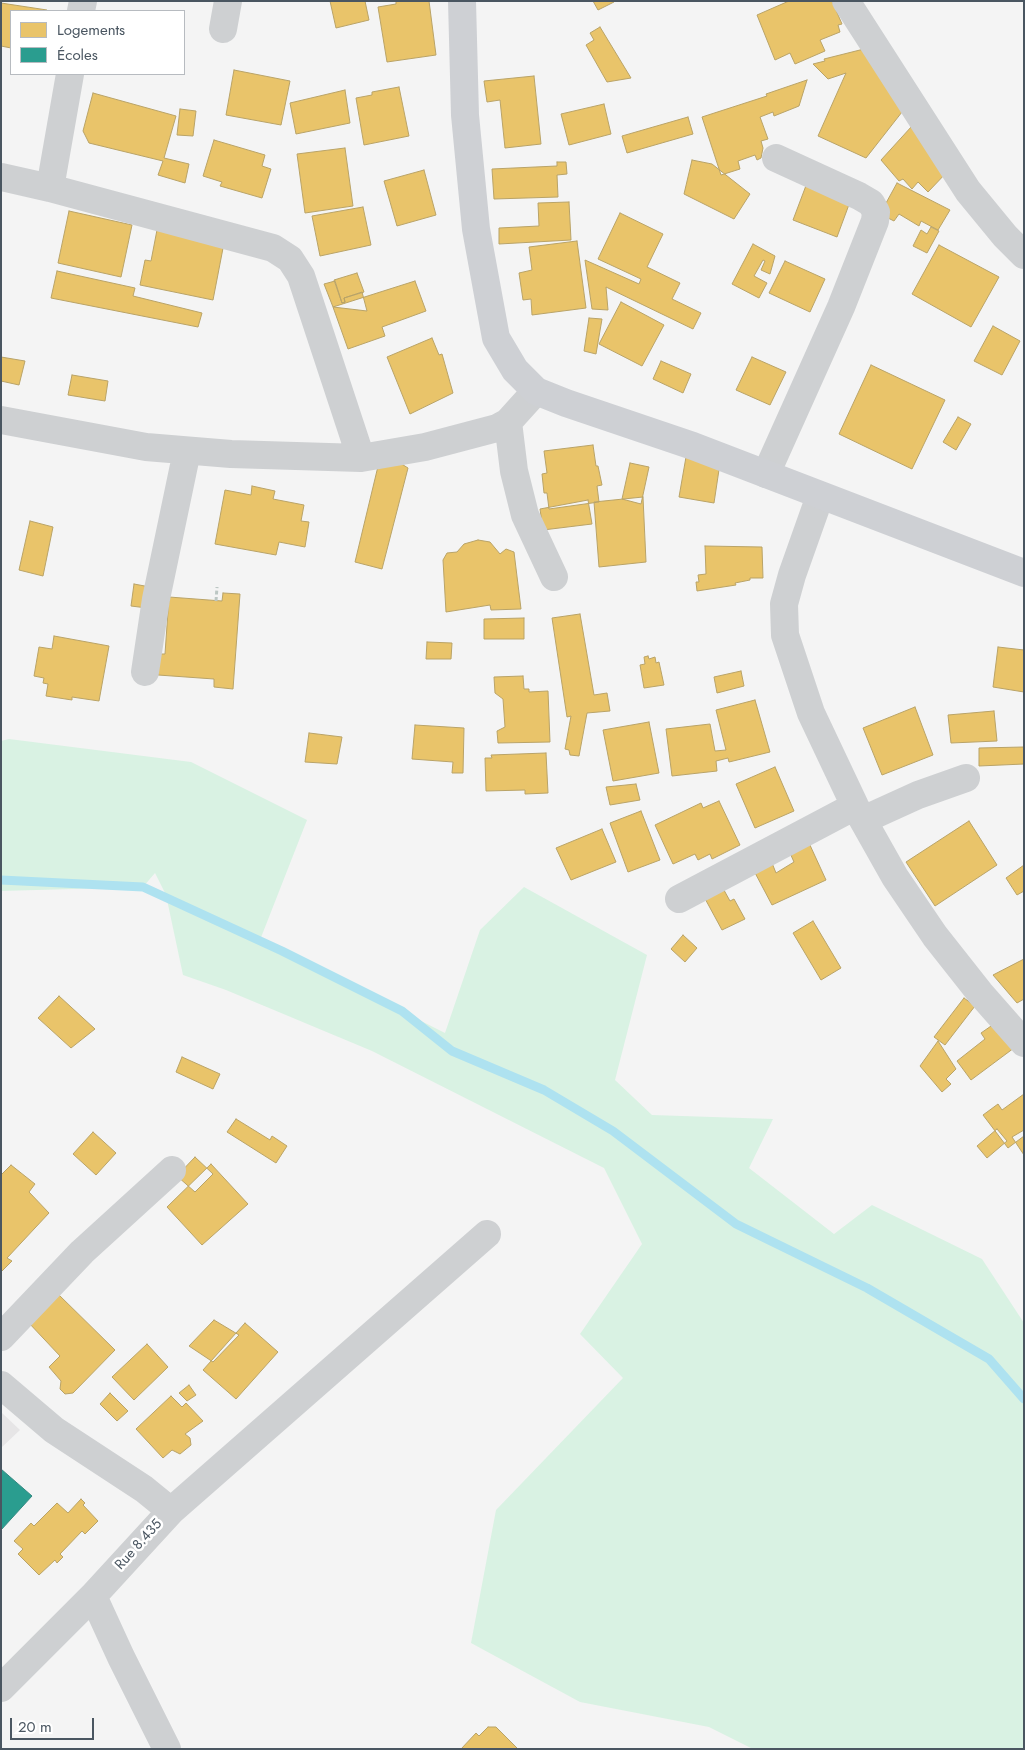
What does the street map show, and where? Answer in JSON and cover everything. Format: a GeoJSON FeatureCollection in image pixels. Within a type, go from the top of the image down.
{"type":"FeatureCollection","features":[{"type":"Feature","properties":{"kind":"street"},"geometry":{"type":"LineString","coordinates":[[223,29],[228,1]]}},
{"type":"Feature","properties":{"kind":"street"},"geometry":{"type":"LineString","coordinates":[[462,1],[465,115],[476,229],[496,338],[515,370],[536,391],[566,403],[693,446],[1024,573]]}},
{"type":"Feature","properties":{"kind":"street"},"geometry":{"type":"LineString","coordinates":[[846,1],[968,191],[1005,236],[1024,255]]}},
{"type":"Feature","properties":{"kind":"street"},"geometry":{"type":"LineString","coordinates":[[50,188],[70,75]]}},
{"type":"Feature","properties":{"kind":"street"},"geometry":{"type":"LineString","coordinates":[[766,474],[841,308],[875,221],[876,212],[871,203],[859,196],[776,158]]}},
{"type":"Feature","properties":{"kind":"street"},"geometry":{"type":"LineString","coordinates":[[1,177],[50,188],[273,248],[290,259],[301,276],[361,458]]}},
{"type":"Feature","properties":{"kind":"street"},"geometry":{"type":"LineString","coordinates":[[1,420],[146,447],[231,454],[361,458],[425,447],[497,428],[508,422],[536,391]]}},
{"type":"Feature","properties":{"kind":"street"},"geometry":{"type":"LineString","coordinates":[[508,422],[514,471],[525,515],[554,577]]}},
{"type":"Feature","properties":{"kind":"street"},"geometry":{"type":"LineString","coordinates":[[145,672],[156,599],[187,451]]}},
{"type":"Feature","properties":{"kind":"street"},"geometry":{"type":"LineString","coordinates":[[820,496],[792,575],[784,604],[785,635],[811,713],[859,813],[895,877],[935,936],[980,993],[1024,1043]]}},
{"type":"Feature","properties":{"kind":"street"},"geometry":{"type":"LineString","coordinates":[[679,899],[859,813],[966,778]]}},
{"type":"Feature","properties":{"kind":"street"},"geometry":{"type":"LineString","coordinates":[[1,1337],[82,1252],[172,1170]]}},
{"type":"Feature","properties":{"kind":"street"},"geometry":{"type":"LineString","coordinates":[[171,1510],[487,1234]]}},
{"type":"Feature","properties":{"kind":"street","name":"Rue 8.435"},"geometry":{"type":"LineString","coordinates":[[1,1385],[54,1430],[144,1489],[171,1510],[93,1596],[1,1688]]}},
{"type":"Feature","properties":{"kind":"street"},"geometry":{"type":"LineString","coordinates":[[93,1596],[167,1749]]}},
{"type":"Feature","properties":{"kind":"path"},"geometry":{"type":"LineString","coordinates":[[216,600],[217,587]]}},
{"type":"Feature","properties":{"kind":"shaded area"},"geometry":{"type":"Polygon","coordinates":[[[1,1412],[20,1430],[1,1448],[1,1412]]]}},
{"type":"Feature","properties":{"kind":"green space"},"geometry":{"type":"Polygon","coordinates":[[[9,739],[191,762],[307,820],[260,940],[445,1033],[480,930],[524,887],[647,955],[615,1080],[652,1115],[773,1119],[749,1168],[834,1234],[872,1205],[982,1259],[1024,1323],[1024,1749],[753,1749],[709,1727],[580,1702],[471,1643],[496,1510],[623,1378],[580,1334],[642,1244],[604,1168],[372,1051],[226,990],[183,975],[166,895],[155,873],[143,887],[1,891],[1,741],[9,739]]]}},
{"type":"Feature","properties":{"kind":"building: Logements"},"geometry":{"type":"Polygon","coordinates":[[[330,1],[365,1],[369,20],[336,28],[330,1]]]}},
{"type":"Feature","properties":{"kind":"building: Logements"},"geometry":{"type":"Polygon","coordinates":[[[396,1],[429,1],[436,55],[387,62],[378,7],[396,4],[396,1]]]}},
{"type":"Feature","properties":{"kind":"building: Logements"},"geometry":{"type":"Polygon","coordinates":[[[593,1],[613,1],[614,2],[598,10],[593,1]]]}},
{"type":"Feature","properties":{"kind":"building: Logements"},"geometry":{"type":"Polygon","coordinates":[[[789,1],[832,1],[842,24],[838,25],[840,32],[820,40],[825,51],[795,64],[790,53],[775,60],[757,15],[789,1]]]}},
{"type":"Feature","properties":{"kind":"building: Logements"},"geometry":{"type":"Polygon","coordinates":[[[1,3],[47,10],[10,10],[10,48],[1,46],[1,3]]]}},
{"type":"Feature","properties":{"kind":"building: Logements"},"geometry":{"type":"Polygon","coordinates":[[[600,27],[631,78],[607,82],[586,45],[594,40],[590,33],[600,27]]]}},
{"type":"Feature","properties":{"kind":"building: Logements"},"geometry":{"type":"Polygon","coordinates":[[[868,48],[902,112],[866,158],[818,136],[846,73],[828,79],[813,64],[825,61],[824,59],[868,48]]]}},
{"type":"Feature","properties":{"kind":"building: Logements"},"geometry":{"type":"Polygon","coordinates":[[[234,70],[290,81],[281,125],[226,115],[234,70]]]}},
{"type":"Feature","properties":{"kind":"building: Logements"},"geometry":{"type":"Polygon","coordinates":[[[534,76],[541,144],[505,148],[500,100],[487,102],[484,81],[534,76]]]}},
{"type":"Feature","properties":{"kind":"building: Logements"},"geometry":{"type":"Polygon","coordinates":[[[807,80],[799,106],[774,116],[773,112],[760,117],[768,139],[761,141],[763,148],[761,158],[757,160],[755,155],[738,161],[740,169],[721,175],[702,117],[767,96],[766,94],[807,80]]]}},
{"type":"Feature","properties":{"kind":"building: Logements"},"geometry":{"type":"Polygon","coordinates":[[[399,87],[409,136],[364,145],[356,98],[372,95],[372,92],[399,87]]]}},
{"type":"Feature","properties":{"kind":"building: Logements"},"geometry":{"type":"Polygon","coordinates":[[[345,90],[350,123],[296,134],[290,103],[345,90]]]}},
{"type":"Feature","properties":{"kind":"building: Logements"},"geometry":{"type":"Polygon","coordinates":[[[93,93],[176,116],[164,158],[189,164],[185,183],[158,175],[163,161],[89,143],[83,131],[93,93]]]}},
{"type":"Feature","properties":{"kind":"building: Logements"},"geometry":{"type":"Polygon","coordinates":[[[604,104],[611,134],[569,145],[561,114],[604,104]]]}},
{"type":"Feature","properties":{"kind":"building: Logements"},"geometry":{"type":"Polygon","coordinates":[[[180,109],[196,111],[193,136],[177,135],[180,109]]]}},
{"type":"Feature","properties":{"kind":"building: Logements"},"geometry":{"type":"Polygon","coordinates":[[[688,117],[693,134],[627,153],[622,136],[688,117]]]}},
{"type":"Feature","properties":{"kind":"building: Logements"},"geometry":{"type":"Polygon","coordinates":[[[912,126],[948,171],[928,192],[918,182],[912,189],[903,179],[899,181],[881,160],[912,126]]]}},
{"type":"Feature","properties":{"kind":"building: Logements"},"geometry":{"type":"Polygon","coordinates":[[[214,140],[265,155],[262,166],[271,169],[262,198],[220,186],[222,182],[203,176],[214,140]]]}},
{"type":"Feature","properties":{"kind":"building: Logements"},"geometry":{"type":"Polygon","coordinates":[[[345,148],[353,206],[305,213],[297,154],[345,148]]]}},
{"type":"Feature","properties":{"kind":"building: Logements"},"geometry":{"type":"Polygon","coordinates":[[[692,160],[712,164],[750,194],[734,219],[684,194],[692,160]]]}},
{"type":"Feature","properties":{"kind":"building: Logements"},"geometry":{"type":"Polygon","coordinates":[[[557,162],[566,162],[567,174],[557,175],[558,197],[494,199],[492,169],[557,166],[557,162]]]}},
{"type":"Feature","properties":{"kind":"building: Logements"},"geometry":{"type":"Polygon","coordinates":[[[424,170],[436,215],[397,226],[384,181],[424,170]]]}},
{"type":"Feature","properties":{"kind":"building: Logements"},"geometry":{"type":"Polygon","coordinates":[[[810,175],[854,191],[837,237],[793,220],[810,175]]]}},
{"type":"Feature","properties":{"kind":"building: Logements"},"geometry":{"type":"Polygon","coordinates":[[[897,183],[950,210],[938,230],[921,221],[919,226],[899,214],[894,221],[880,214],[897,183]]]}},
{"type":"Feature","properties":{"kind":"building: Logements"},"geometry":{"type":"Polygon","coordinates":[[[569,202],[571,240],[499,244],[499,228],[539,226],[538,203],[569,202]]]}},
{"type":"Feature","properties":{"kind":"building: Logements"},"geometry":{"type":"Polygon","coordinates":[[[363,207],[371,245],[320,256],[312,216],[363,207]]]}},
{"type":"Feature","properties":{"kind":"building: Logements"},"geometry":{"type":"Polygon","coordinates":[[[69,211],[132,225],[121,277],[58,263],[69,211]]]}},
{"type":"Feature","properties":{"kind":"building: Logements"},"geometry":{"type":"Polygon","coordinates":[[[620,213],[663,234],[647,267],[680,283],[672,299],[701,313],[693,329],[606,287],[608,310],[592,309],[585,260],[639,284],[641,279],[598,259],[620,213]]]}},
{"type":"Feature","properties":{"kind":"building: Logements"},"geometry":{"type":"Polygon","coordinates":[[[931,227],[939,231],[927,253],[913,246],[921,230],[927,234],[931,227]]]}},
{"type":"Feature","properties":{"kind":"building: Logements"},"geometry":{"type":"Polygon","coordinates":[[[157,230],[224,243],[213,300],[140,285],[145,260],[151,261],[157,230]]]}},
{"type":"Feature","properties":{"kind":"building: Logements"},"geometry":{"type":"Polygon","coordinates":[[[577,241],[586,308],[532,315],[531,299],[523,300],[519,273],[532,270],[529,247],[577,241]]]}},
{"type":"Feature","properties":{"kind":"building: Logements"},"geometry":{"type":"Polygon","coordinates":[[[753,244],[775,256],[770,274],[761,270],[765,261],[763,260],[754,276],[767,283],[759,298],[732,284],[753,244]]]}},
{"type":"Feature","properties":{"kind":"building: Logements"},"geometry":{"type":"Polygon","coordinates":[[[939,245],[999,277],[971,327],[912,294],[939,245]]]}},
{"type":"Feature","properties":{"kind":"building: Logements"},"geometry":{"type":"Polygon","coordinates":[[[785,261],[825,279],[810,312],[769,293],[785,261]]]}},
{"type":"Feature","properties":{"kind":"building: Logements"},"geometry":{"type":"Polygon","coordinates":[[[57,271],[135,288],[133,296],[202,313],[198,327],[51,298],[57,271]]]}},
{"type":"Feature","properties":{"kind":"building: Logements"},"geometry":{"type":"Polygon","coordinates":[[[357,273],[364,292],[344,298],[345,302],[342,303],[334,280],[357,273]]]}},
{"type":"Feature","properties":{"kind":"building: Logements"},"geometry":{"type":"Polygon","coordinates":[[[335,281],[342,303],[345,302],[344,298],[362,292],[367,311],[333,307],[324,284],[335,281]]]}},
{"type":"Feature","properties":{"kind":"building: Logements"},"geometry":{"type":"Polygon","coordinates":[[[415,281],[426,311],[382,327],[385,336],[348,349],[333,307],[415,281]]]}},
{"type":"Feature","properties":{"kind":"building: Logements"},"geometry":{"type":"Polygon","coordinates":[[[621,302],[664,325],[642,366],[599,344],[621,302]]]}},
{"type":"Feature","properties":{"kind":"building: Logements"},"geometry":{"type":"Polygon","coordinates":[[[589,318],[602,319],[596,354],[584,351],[589,318]]]}},
{"type":"Feature","properties":{"kind":"building: Logements"},"geometry":{"type":"Polygon","coordinates":[[[993,326],[1020,341],[1002,375],[974,361],[993,326]]]}},
{"type":"Feature","properties":{"kind":"building: Logements"},"geometry":{"type":"Polygon","coordinates":[[[432,338],[439,355],[442,354],[453,393],[410,414],[387,357],[432,338]]]}},
{"type":"Feature","properties":{"kind":"building: Logements"},"geometry":{"type":"Polygon","coordinates":[[[1,357],[25,361],[19,385],[1,381],[1,357]]]}},
{"type":"Feature","properties":{"kind":"building: Logements"},"geometry":{"type":"Polygon","coordinates":[[[752,357],[786,372],[770,405],[736,390],[752,357]]]}},
{"type":"Feature","properties":{"kind":"building: Logements"},"geometry":{"type":"Polygon","coordinates":[[[661,361],[691,374],[683,393],[653,379],[661,361]]]}},
{"type":"Feature","properties":{"kind":"building: Logements"},"geometry":{"type":"Polygon","coordinates":[[[871,365],[945,400],[912,469],[839,434],[871,365]]]}},
{"type":"Feature","properties":{"kind":"building: Logements"},"geometry":{"type":"Polygon","coordinates":[[[72,375],[108,381],[105,401],[68,395],[72,375]]]}},
{"type":"Feature","properties":{"kind":"building: Logements"},"geometry":{"type":"Polygon","coordinates":[[[958,417],[971,424],[956,450],[943,442],[958,417]]]}},
{"type":"Feature","properties":{"kind":"building: Logements"},"geometry":{"type":"Polygon","coordinates":[[[593,445],[596,466],[598,466],[602,485],[597,486],[599,502],[549,509],[547,493],[544,493],[542,474],[547,473],[544,451],[593,445]]]}},
{"type":"Feature","properties":{"kind":"building: Logements"},"geometry":{"type":"Polygon","coordinates":[[[686,457],[720,463],[714,503],[679,497],[686,457]]]}},
{"type":"Feature","properties":{"kind":"building: Logements"},"geometry":{"type":"Polygon","coordinates":[[[380,458],[392,458],[408,468],[382,569],[355,562],[380,458]]]}},
{"type":"Feature","properties":{"kind":"building: Logements"},"geometry":{"type":"Polygon","coordinates":[[[630,463],[649,467],[641,504],[622,499],[630,463]]]}},
{"type":"Feature","properties":{"kind":"building: Logements"},"geometry":{"type":"Polygon","coordinates":[[[252,486],[275,491],[273,499],[304,505],[301,521],[309,522],[305,547],[279,542],[276,555],[215,544],[225,490],[251,495],[252,486]]]}},
{"type":"Feature","properties":{"kind":"building: Logements"},"geometry":{"type":"Polygon","coordinates":[[[643,497],[646,562],[599,567],[594,502],[643,497]]]}},
{"type":"Feature","properties":{"kind":"building: Logements"},"geometry":{"type":"Polygon","coordinates":[[[588,500],[592,524],[543,530],[540,509],[588,500]]]}},
{"type":"Feature","properties":{"kind":"building: Logements"},"geometry":{"type":"Polygon","coordinates":[[[30,521],[53,527],[43,576],[19,570],[30,521]]]}},
{"type":"Feature","properties":{"kind":"building: Logements"},"geometry":{"type":"Polygon","coordinates":[[[478,540],[490,542],[500,554],[506,549],[514,552],[521,609],[491,610],[490,605],[446,612],[443,560],[447,553],[457,552],[464,544],[478,540]]]}},
{"type":"Feature","properties":{"kind":"building: Logements"},"geometry":{"type":"Polygon","coordinates":[[[705,546],[762,547],[763,578],[750,578],[750,580],[735,583],[736,585],[697,591],[696,582],[699,582],[698,575],[706,574],[705,546]]]}},
{"type":"Feature","properties":{"kind":"building: Logements"},"geometry":{"type":"Polygon","coordinates":[[[134,584],[150,587],[147,608],[131,606],[134,584]]]}},
{"type":"Feature","properties":{"kind":"building: Logements"},"geometry":{"type":"Polygon","coordinates":[[[223,593],[240,594],[233,689],[214,687],[214,679],[158,675],[159,654],[165,654],[169,597],[222,601],[223,593]]]}},
{"type":"Feature","properties":{"kind":"building: Logements"},"geometry":{"type":"Polygon","coordinates":[[[580,614],[594,695],[607,693],[610,711],[587,713],[579,756],[570,755],[569,750],[565,749],[571,716],[567,717],[552,618],[580,614]]]}},
{"type":"Feature","properties":{"kind":"building: Logements"},"geometry":{"type":"Polygon","coordinates":[[[524,618],[524,639],[484,639],[484,619],[524,618]]]}},
{"type":"Feature","properties":{"kind":"building: Logements"},"geometry":{"type":"Polygon","coordinates":[[[54,636],[109,646],[99,701],[72,697],[72,700],[46,696],[48,684],[43,683],[44,678],[34,676],[39,647],[52,649],[54,636]]]}},
{"type":"Feature","properties":{"kind":"building: Logements"},"geometry":{"type":"Polygon","coordinates":[[[427,642],[452,643],[451,659],[426,659],[427,642]]]}},
{"type":"Feature","properties":{"kind":"building: Logements"},"geometry":{"type":"Polygon","coordinates":[[[998,647],[1024,650],[1024,692],[993,687],[998,647]]]}},
{"type":"Feature","properties":{"kind":"building: Logements"},"geometry":{"type":"Polygon","coordinates":[[[648,656],[649,659],[655,657],[656,663],[659,662],[664,685],[644,688],[640,665],[645,664],[644,657],[648,656]]]}},
{"type":"Feature","properties":{"kind":"building: Logements"},"geometry":{"type":"Polygon","coordinates":[[[741,671],[744,686],[717,693],[714,677],[741,671]]]}},
{"type":"Feature","properties":{"kind":"building: Logements"},"geometry":{"type":"Polygon","coordinates":[[[523,676],[524,689],[529,689],[529,692],[548,691],[550,742],[498,743],[497,731],[505,727],[503,699],[495,693],[494,677],[523,676]]]}},
{"type":"Feature","properties":{"kind":"building: Logements"},"geometry":{"type":"Polygon","coordinates":[[[755,700],[770,752],[729,762],[728,758],[716,761],[717,771],[672,776],[666,729],[710,724],[715,751],[726,750],[716,710],[755,700]]]}},
{"type":"Feature","properties":{"kind":"building: Logements"},"geometry":{"type":"Polygon","coordinates":[[[915,707],[933,755],[882,775],[863,728],[915,707]]]}},
{"type":"Feature","properties":{"kind":"building: Logements"},"geometry":{"type":"Polygon","coordinates":[[[994,711],[997,741],[951,743],[948,715],[994,711]]]}},
{"type":"Feature","properties":{"kind":"building: Logements"},"geometry":{"type":"Polygon","coordinates":[[[649,722],[659,773],[613,781],[603,730],[649,722]]]}},
{"type":"Feature","properties":{"kind":"building: Logements"},"geometry":{"type":"Polygon","coordinates":[[[415,725],[464,728],[463,773],[452,773],[453,762],[412,759],[415,725]]]}},
{"type":"Feature","properties":{"kind":"building: Logements"},"geometry":{"type":"Polygon","coordinates":[[[309,733],[342,737],[337,764],[305,762],[309,733]]]}},
{"type":"Feature","properties":{"kind":"building: Logements"},"geometry":{"type":"Polygon","coordinates":[[[1024,747],[1024,764],[979,766],[979,748],[1024,747]]]}},
{"type":"Feature","properties":{"kind":"building: Logements"},"geometry":{"type":"Polygon","coordinates":[[[546,753],[548,793],[525,794],[525,790],[486,791],[485,758],[492,758],[491,755],[546,753]]]}},
{"type":"Feature","properties":{"kind":"building: Logements"},"geometry":{"type":"Polygon","coordinates":[[[775,767],[794,811],[755,828],[736,784],[775,767]]]}},
{"type":"Feature","properties":{"kind":"building: Logements"},"geometry":{"type":"Polygon","coordinates":[[[636,784],[640,800],[610,805],[606,787],[636,784]]]}},
{"type":"Feature","properties":{"kind":"building: Logements"},"geometry":{"type":"Polygon","coordinates":[[[719,801],[740,845],[712,859],[710,854],[698,860],[695,854],[673,864],[655,825],[701,803],[703,808],[719,801]]]}},
{"type":"Feature","properties":{"kind":"building: Logements"},"geometry":{"type":"Polygon","coordinates":[[[641,811],[660,860],[628,872],[610,823],[641,811]]]}},
{"type":"Feature","properties":{"kind":"building: Logements"},"geometry":{"type":"Polygon","coordinates":[[[969,821],[997,865],[935,906],[906,862],[969,821]]]}},
{"type":"Feature","properties":{"kind":"building: Logements"},"geometry":{"type":"Polygon","coordinates":[[[602,829],[616,862],[571,880],[556,848],[602,829]]]}},
{"type":"Feature","properties":{"kind":"building: Logements"},"geometry":{"type":"Polygon","coordinates":[[[764,843],[776,873],[794,862],[790,853],[809,843],[826,880],[772,905],[753,869],[764,843]]]}},
{"type":"Feature","properties":{"kind":"building: Logements"},"geometry":{"type":"Polygon","coordinates":[[[1024,865],[1024,891],[1017,895],[1006,878],[1024,865]]]}},
{"type":"Feature","properties":{"kind":"building: Logements"},"geometry":{"type":"Polygon","coordinates":[[[714,872],[730,901],[734,899],[745,919],[722,930],[696,882],[714,872]]]}},
{"type":"Feature","properties":{"kind":"building: Logements"},"geometry":{"type":"Polygon","coordinates":[[[813,921],[841,968],[821,980],[793,933],[813,921]]]}},
{"type":"Feature","properties":{"kind":"building: Logements"},"geometry":{"type":"Polygon","coordinates":[[[683,935],[697,948],[685,962],[671,949],[683,935]]]}},
{"type":"Feature","properties":{"kind":"building: Logements"},"geometry":{"type":"Polygon","coordinates":[[[1024,959],[1024,999],[1017,1003],[993,975],[1024,959]]]}},
{"type":"Feature","properties":{"kind":"building: Logements"},"geometry":{"type":"Polygon","coordinates":[[[59,996],[95,1029],[71,1048],[38,1018],[59,996]]]}},
{"type":"Feature","properties":{"kind":"building: Logements"},"geometry":{"type":"Polygon","coordinates":[[[964,998],[975,1006],[945,1045],[934,1037],[964,998]]]}},
{"type":"Feature","properties":{"kind":"building: Logements"},"geometry":{"type":"Polygon","coordinates":[[[994,1024],[1018,1045],[971,1080],[957,1061],[985,1039],[981,1033],[994,1024]]]}},
{"type":"Feature","properties":{"kind":"building: Logements"},"geometry":{"type":"Polygon","coordinates":[[[938,1041],[956,1069],[946,1079],[951,1084],[942,1092],[920,1066],[938,1041]]]}},
{"type":"Feature","properties":{"kind":"building: Logements"},"geometry":{"type":"Polygon","coordinates":[[[182,1057],[220,1074],[213,1089],[176,1072],[182,1057]]]}},
{"type":"Feature","properties":{"kind":"building: Logements"},"geometry":{"type":"Polygon","coordinates":[[[1024,1094],[1024,1136],[1008,1148],[983,1115],[998,1104],[1002,1110],[1024,1094]]]}},
{"type":"Feature","properties":{"kind":"building: Logements"},"geometry":{"type":"Polygon","coordinates":[[[236,1119],[270,1140],[272,1136],[287,1146],[276,1163],[227,1132],[236,1119]]]}},
{"type":"Feature","properties":{"kind":"building: Logements"},"geometry":{"type":"Polygon","coordinates":[[[997,1129],[1007,1141],[987,1158],[977,1146],[997,1129]]]}},
{"type":"Feature","properties":{"kind":"building: Logements"},"geometry":{"type":"Polygon","coordinates":[[[1024,1130],[1024,1155],[1012,1137],[1024,1130]]]}},
{"type":"Feature","properties":{"kind":"building: Logements"},"geometry":{"type":"Polygon","coordinates":[[[93,1132],[116,1153],[96,1175],[73,1154],[93,1132]]]}},
{"type":"Feature","properties":{"kind":"building: Logements"},"geometry":{"type":"Polygon","coordinates":[[[195,1157],[213,1174],[195,1192],[177,1176],[195,1157]]]}},
{"type":"Feature","properties":{"kind":"building: Logements"},"geometry":{"type":"Polygon","coordinates":[[[211,1164],[248,1204],[202,1245],[167,1207],[211,1164]]]}},
{"type":"Feature","properties":{"kind":"building: Logements"},"geometry":{"type":"Polygon","coordinates":[[[11,1165],[35,1184],[29,1192],[49,1213],[7,1258],[12,1261],[1,1272],[1,1175],[11,1165]]]}},
{"type":"Feature","properties":{"kind":"building: Logements"},"geometry":{"type":"Polygon","coordinates":[[[58,1294],[115,1350],[73,1393],[65,1394],[60,1389],[61,1381],[49,1367],[60,1356],[28,1322],[58,1294]]]}},
{"type":"Feature","properties":{"kind":"building: Logements"},"geometry":{"type":"Polygon","coordinates":[[[214,1320],[239,1335],[213,1362],[189,1346],[214,1320]]]}},
{"type":"Feature","properties":{"kind":"building: Logements"},"geometry":{"type":"Polygon","coordinates":[[[245,1323],[278,1352],[236,1399],[203,1370],[245,1323]]]}},
{"type":"Feature","properties":{"kind":"building: Logements"},"geometry":{"type":"Polygon","coordinates":[[[147,1344],[168,1367],[134,1400],[112,1377],[147,1344]]]}},
{"type":"Feature","properties":{"kind":"building: Logements"},"geometry":{"type":"Polygon","coordinates":[[[189,1385],[196,1395],[187,1401],[179,1393],[189,1385]]]}},
{"type":"Feature","properties":{"kind":"building: Logements"},"geometry":{"type":"Polygon","coordinates":[[[110,1393],[128,1411],[117,1421],[100,1404],[110,1393]]]}},
{"type":"Feature","properties":{"kind":"building: Logements"},"geometry":{"type":"Polygon","coordinates":[[[171,1396],[182,1407],[186,1403],[203,1421],[185,1434],[190,1438],[191,1445],[180,1454],[172,1450],[163,1458],[136,1429],[171,1396]]]}},
{"type":"Feature","properties":{"kind":"building: Logements"},"geometry":{"type":"Polygon","coordinates":[[[81,1499],[85,1503],[83,1505],[98,1521],[85,1534],[82,1531],[60,1554],[63,1557],[57,1563],[55,1560],[39,1575],[18,1554],[23,1549],[14,1541],[31,1523],[34,1526],[57,1503],[68,1513],[81,1499]]]}},
{"type":"Feature","properties":{"kind":"building: Logements"},"geometry":{"type":"Polygon","coordinates":[[[488,1727],[496,1727],[518,1749],[461,1749],[476,1733],[479,1736],[488,1727]]]}},
{"type":"Feature","properties":{"kind":"building: Écoles"},"geometry":{"type":"Polygon","coordinates":[[[1,1469],[32,1496],[1,1530],[1,1469]]]}},
{"type":"Feature","properties":{"kind":"waterway"},"geometry":{"type":"LineString","coordinates":[[1,880],[143,887],[282,951],[402,1011],[452,1051],[544,1090],[613,1131],[736,1224],[867,1288],[989,1359],[1024,1399]]}}]}
